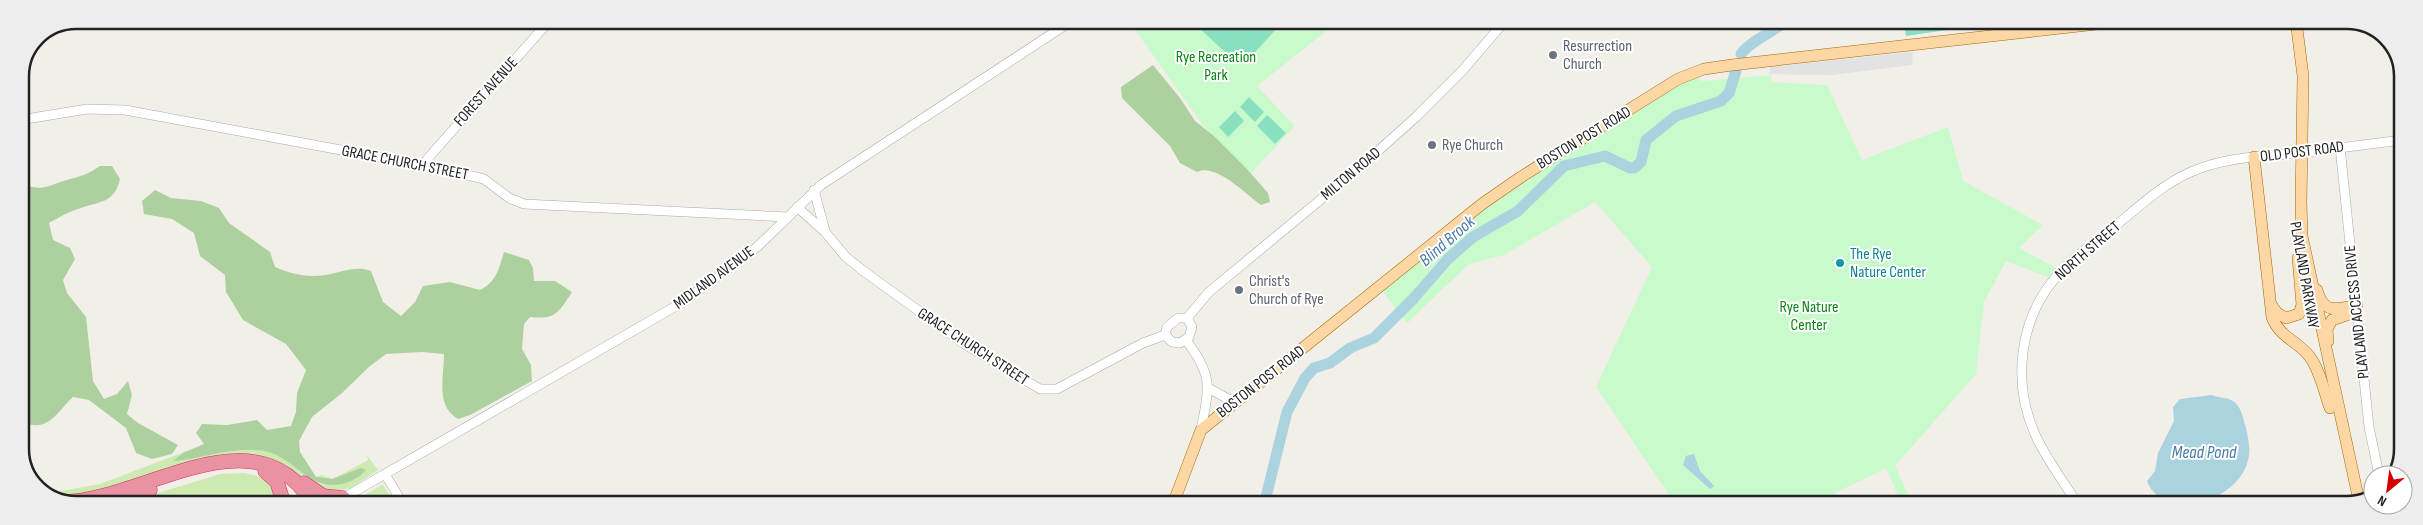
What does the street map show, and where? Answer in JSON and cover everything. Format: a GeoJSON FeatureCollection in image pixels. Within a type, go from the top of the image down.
{"type":"FeatureCollection","features":[{"type":"Feature","properties":{"kind":"highway"},"geometry":{"type":"LineString","coordinates":[[104,496],[225,460],[242,460],[266,468],[297,483],[307,496]]}},
{"type":"Feature","properties":{"kind":"highway"},"geometry":{"type":"LineString","coordinates":[[138,496],[147,491],[212,471],[238,467],[286,471],[313,492],[323,496]]}},
{"type":"Feature","properties":{"kind":"highway"},"geometry":{"type":"LineString","coordinates":[[266,468],[277,482],[281,496]]}},
{"type":"Feature","properties":{"kind":"highway"},"geometry":{"type":"LineString","coordinates":[[266,468],[290,486],[298,496]]}},
{"type":"Feature","properties":{"kind":"main road","name":"BOSTON POST ROAD"},"geometry":{"type":"LineString","coordinates":[[1177,496],[1201,430],[1234,402],[1332,327],[1502,190],[1686,75],[1732,65],[2053,29]]}},
{"type":"Feature","properties":{"kind":"main road","name":"PLAYLAND PARKWAY"},"geometry":{"type":"LineString","coordinates":[[2297,29],[2303,76],[2301,202],[2304,246],[2358,495]]}},
{"type":"Feature","properties":{"kind":"main road","name":"PLAYLAND PARKWAY"},"geometry":{"type":"LineString","coordinates":[[2299,43],[2293,192],[2294,225],[2298,258],[2350,496]]}},
{"type":"Feature","properties":{"kind":"main road"},"geometry":{"type":"LineString","coordinates":[[2254,157],[2272,317],[2277,327],[2306,352],[2313,361],[2330,408]]}},
{"type":"Feature","properties":{"kind":"main road"},"geometry":{"type":"LineString","coordinates":[[2304,246],[2319,296],[2324,305],[2332,309],[2357,309]]}},
{"type":"Feature","properties":{"kind":"main road"},"geometry":{"type":"LineString","coordinates":[[2270,302],[2281,316],[2290,318],[2298,314],[2302,305],[2298,258]]}},
{"type":"Feature","properties":{"kind":"main road"},"geometry":{"type":"LineString","coordinates":[[2333,385],[2327,335],[2329,324],[2336,317],[2357,309]]}},
{"type":"Feature","properties":{"kind":"street","name":"FOREST AVENUE"},"geometry":{"type":"LineString","coordinates":[[422,165],[542,29]]}},
{"type":"Feature","properties":{"kind":"street","name":"MIDLAND AVENUE"},"geometry":{"type":"LineString","coordinates":[[347,496],[682,302],[745,256],[814,190],[1059,29]]}},
{"type":"Feature","properties":{"kind":"street","name":"MILTON ROAD"},"geometry":{"type":"LineString","coordinates":[[1187,318],[1209,292],[1367,161],[1416,117],[1462,71],[1498,29]]}},
{"type":"Feature","properties":{"kind":"street","name":"GRACE CHURCH STREET"},"geometry":{"type":"LineString","coordinates":[[29,118],[88,108],[125,110],[422,165],[484,179],[509,198],[524,204],[787,217]]}},
{"type":"Feature","properties":{"kind":"street","name":"OLD POST ROAD"},"geometry":{"type":"LineString","coordinates":[[2202,167],[2254,157],[2394,141]]}},
{"type":"Feature","properties":{"kind":"street","name":"PLAYLAND ACCESS DRIVE"},"geometry":{"type":"LineString","coordinates":[[2340,147],[2370,436],[2377,465]]}},
{"type":"Feature","properties":{"kind":"street","name":"NORTH STREET"},"geometry":{"type":"LineString","coordinates":[[2072,496],[2039,442],[2024,400],[2022,357],[2029,326],[2044,293],[2064,268],[2168,184],[2202,167]]}},
{"type":"Feature","properties":{"kind":"street","name":"GRACE CHURCH STREET"},"geometry":{"type":"LineString","coordinates":[[814,190],[825,232]]}},
{"type":"Feature","properties":{"kind":"street","name":"GRACE CHURCH STREET"},"geometry":{"type":"LineString","coordinates":[[796,206],[825,232],[853,263],[922,315],[981,355],[1040,389],[1057,389],[1151,339],[1166,335]]}},
{"type":"Feature","properties":{"kind":"street"},"geometry":{"type":"LineString","coordinates":[[1178,318],[1187,318],[1191,323],[1192,331],[1186,340],[1176,343],[1166,335],[1167,327],[1178,318]]}},
{"type":"Feature","properties":{"kind":"street"},"geometry":{"type":"LineString","coordinates":[[1186,340],[1204,365],[1208,388],[1201,430]]}},
{"type":"Feature","properties":{"kind":"street"},"geometry":{"type":"LineString","coordinates":[[1208,388],[1234,402]]}},
{"type":"Feature","properties":{"kind":"street"},"geometry":{"type":"LineString","coordinates":[[385,474],[398,496]]}},
{"type":"Feature","properties":{"kind":"green space","name":"Rye Recreation Park"},"geometry":{"type":"Polygon","coordinates":[[[1134,29],[1329,29],[1257,86],[1295,126],[1251,173],[1203,125],[1134,29]]]}},
{"type":"Feature","properties":{"kind":"green space"},"geometry":{"type":"Polygon","coordinates":[[[1200,29],[1276,29],[1247,61],[1235,61],[1200,29]]]}},
{"type":"Feature","properties":{"kind":"green space"},"geometry":{"type":"Polygon","coordinates":[[[1905,29],[1954,29],[1906,36],[1905,29]]]}},
{"type":"Feature","properties":{"kind":"green space"},"geometry":{"type":"Polygon","coordinates":[[[1153,65],[1180,98],[1195,121],[1227,146],[1268,193],[1270,202],[1261,205],[1221,175],[1204,170],[1197,172],[1180,163],[1170,146],[1122,98],[1121,87],[1153,65]]]}},
{"type":"Feature","properties":{"kind":"green space","name":"Rye Nature Center"},"geometry":{"type":"Polygon","coordinates":[[[1772,75],[1771,82],[1827,85],[1862,160],[1948,127],[1963,181],[2043,225],[2019,248],[2058,269],[2050,278],[2006,261],[1984,302],[1976,374],[1895,466],[1909,496],[1898,496],[1886,468],[1835,493],[1836,496],[1670,496],[1596,387],[1652,267],[1595,202],[1504,255],[1469,264],[1407,323],[1381,290],[1490,203],[1672,87],[1694,76],[1702,81],[1772,75]]]}},
{"type":"Feature","properties":{"kind":"green space"},"geometry":{"type":"Polygon","coordinates":[[[1249,97],[1264,112],[1255,122],[1240,107],[1249,97]]]}},
{"type":"Feature","properties":{"kind":"green space"},"geometry":{"type":"Polygon","coordinates":[[[1235,111],[1244,121],[1228,137],[1219,127],[1235,111]]]}},
{"type":"Feature","properties":{"kind":"green space"},"geometry":{"type":"Polygon","coordinates":[[[1267,115],[1286,133],[1275,144],[1257,126],[1267,115]]]}},
{"type":"Feature","properties":{"kind":"green space"},"geometry":{"type":"Polygon","coordinates":[[[100,166],[112,166],[120,179],[114,194],[104,201],[85,206],[49,223],[53,240],[70,248],[75,259],[63,280],[67,293],[86,317],[93,381],[104,399],[117,394],[128,381],[132,395],[127,414],[138,423],[178,445],[172,454],[152,459],[136,453],[126,428],[89,400],[73,397],[56,415],[44,424],[29,424],[29,186],[40,188],[84,175],[100,166]]]}},
{"type":"Feature","properties":{"kind":"green space"},"geometry":{"type":"Polygon","coordinates":[[[155,190],[171,198],[201,201],[219,208],[229,223],[270,252],[275,267],[299,275],[312,276],[354,269],[371,271],[383,302],[401,316],[415,302],[423,286],[450,282],[480,290],[485,287],[496,274],[504,252],[529,260],[533,268],[534,281],[555,281],[572,292],[564,305],[556,313],[546,317],[530,317],[524,324],[522,349],[531,365],[532,381],[470,415],[458,419],[451,413],[443,399],[444,354],[422,352],[386,354],[370,366],[342,393],[312,417],[299,441],[300,452],[316,477],[332,479],[361,468],[366,470],[349,482],[335,485],[321,483],[290,463],[264,451],[229,451],[173,461],[183,453],[204,444],[196,433],[202,424],[227,425],[257,420],[267,430],[291,426],[296,412],[297,393],[306,370],[286,344],[243,320],[226,292],[225,275],[200,256],[194,233],[172,219],[144,214],[142,201],[155,190]]]}},
{"type":"Feature","properties":{"kind":"green space"},"geometry":{"type":"Polygon","coordinates":[[[205,444],[300,452],[316,477],[321,475],[333,479],[368,460],[366,454],[378,470],[351,488],[331,492],[309,482],[282,464],[246,455],[223,456],[123,486],[72,496],[56,492],[100,484],[205,444]]]}},
{"type":"Feature","properties":{"kind":"green space"},"geometry":{"type":"Polygon","coordinates":[[[244,473],[259,477],[271,485],[277,496],[149,496],[220,474],[244,473]]]}},
{"type":"Feature","properties":{"kind":"green space"},"geometry":{"type":"Polygon","coordinates":[[[40,480],[43,481],[54,491],[40,480]]]}},
{"type":"Feature","properties":{"kind":"green space"},"geometry":{"type":"Polygon","coordinates":[[[382,485],[390,496],[363,496],[382,485]]]}},
{"type":"Feature","properties":{"kind":"shaded area"},"geometry":{"type":"Polygon","coordinates":[[[1913,52],[1912,65],[1832,75],[1769,74],[1770,67],[1913,52]]]}},
{"type":"Feature","properties":{"kind":"water","name":"Mead Pond"},"geometry":{"type":"Polygon","coordinates":[[[2212,395],[2231,400],[2240,410],[2248,438],[2249,455],[2244,471],[2233,485],[2217,496],[2159,496],[2147,481],[2155,471],[2158,453],[2174,421],[2173,407],[2180,399],[2212,395]]]}},
{"type":"Feature","properties":{"kind":"water"},"geometry":{"type":"Polygon","coordinates":[[[1694,454],[1700,471],[1714,486],[1710,489],[1683,465],[1686,456],[1694,454]]]}},
{"type":"Feature","properties":{"kind":"waterway","name":"Blind Brook"},"geometry":{"type":"LineString","coordinates":[[1741,54],[1750,45],[1775,29]]}},
{"type":"Feature","properties":{"kind":"waterway","name":"Blind Brook"},"geometry":{"type":"LineString","coordinates":[[1266,496],[1287,412],[1305,378],[1314,368],[1330,363],[1350,348],[1374,338],[1414,298],[1448,259],[1473,237],[1518,211],[1564,166],[1605,156],[1630,168],[1634,168],[1641,162],[1646,140],[1676,116],[1721,101],[1729,93],[1736,71]]}},
{"type":"Feature","properties":{"kind":"place","name":"Resurrection Church"},"geometry":{"type":"Point","coordinates":[1553,55]}},
{"type":"Feature","properties":{"kind":"place","name":"Rye Church"},"geometry":{"type":"Point","coordinates":[1432,145]}},
{"type":"Feature","properties":{"kind":"place","name":"The Rye Nature Center"},"geometry":{"type":"Point","coordinates":[1840,263]}},
{"type":"Feature","properties":{"kind":"place","name":"Christ's Church of Rye"},"geometry":{"type":"Point","coordinates":[1239,290]}}]}
